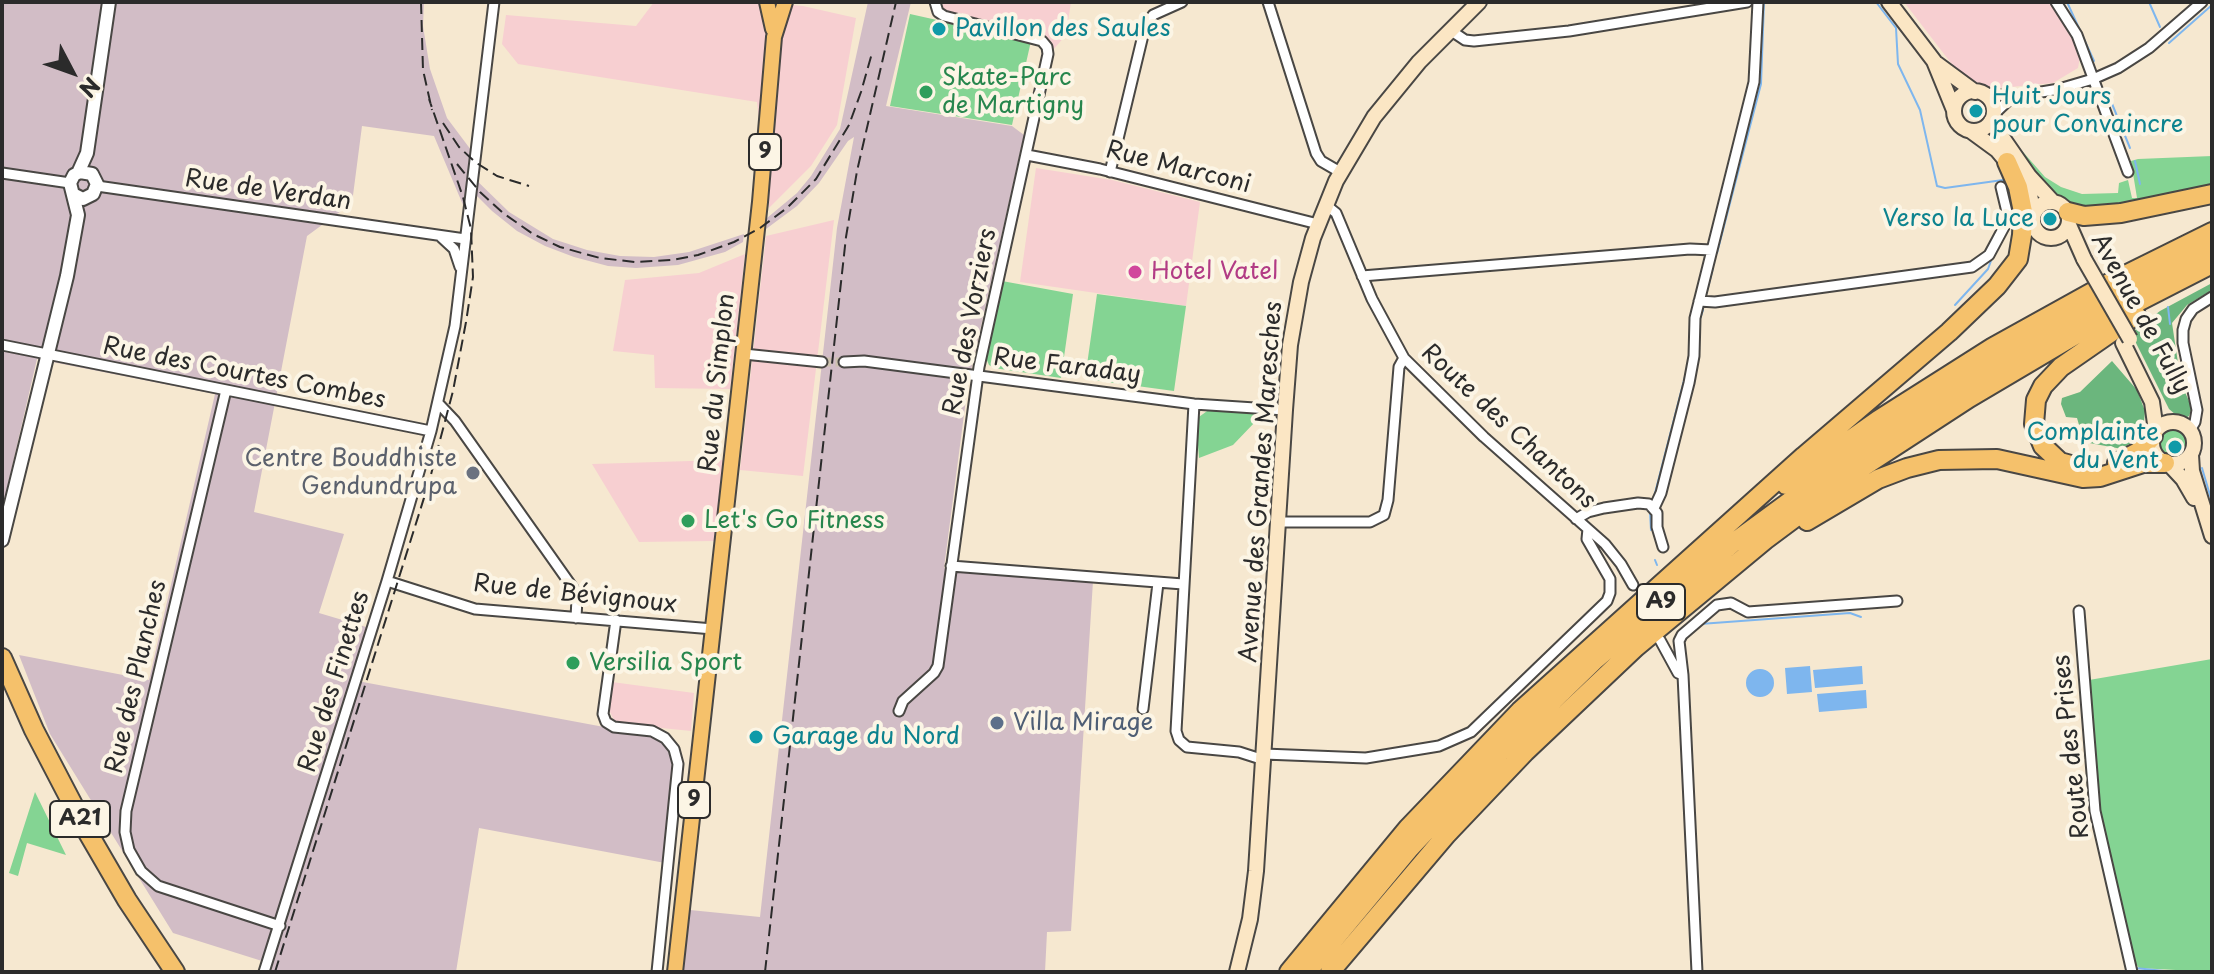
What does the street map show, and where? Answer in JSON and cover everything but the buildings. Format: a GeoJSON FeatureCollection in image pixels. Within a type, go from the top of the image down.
{"type":"FeatureCollection","features":[{"type":"Feature","properties":{"kind":"highway"},"geometry":{"type":"LineString","coordinates":[[2007,162],[2018,187],[2023,212],[2018,259]]}},
{"type":"Feature","properties":{"kind":"highway"},"geometry":{"type":"LineString","coordinates":[[2063,213],[2084,216],[2121,213],[2212,194]]}},
{"type":"Feature","properties":{"kind":"highway"},"geometry":{"type":"LineString","coordinates":[[1606,631],[1949,332],[1997,286],[2018,259],[2034,220]]}},
{"type":"Feature","properties":{"kind":"highway","name":"A9"},"geometry":{"type":"LineString","coordinates":[[1289,972],[1434,800],[1520,711],[1606,631],[1780,489],[1944,377],[2047,316],[2212,232]]}},
{"type":"Feature","properties":{"kind":"highway","name":"A9"},"geometry":{"type":"LineString","coordinates":[[1307,972],[1410,848],[1500,752],[1594,661],[1710,562],[1830,471],[1967,380],[2083,313],[2212,247]]}},
{"type":"Feature","properties":{"kind":"highway"},"geometry":{"type":"LineString","coordinates":[[1330,972],[1408,878],[1487,791],[1577,702],[1681,609],[1805,508],[1918,430],[2062,343],[2212,264]]}},
{"type":"Feature","properties":{"kind":"highway"},"geometry":{"type":"LineString","coordinates":[[2155,434],[2134,455],[2115,464],[2090,469],[2069,466],[2053,456],[2038,438],[2034,419],[2036,400],[2046,382],[2073,357],[2212,272]]}},
{"type":"Feature","properties":{"kind":"highway"},"geometry":{"type":"LineString","coordinates":[[1681,609],[1791,531],[1869,483],[1907,468],[1952,459],[1986,458],[2083,478],[2100,477],[2143,463],[2167,463]]}},
{"type":"Feature","properties":{"kind":"highway","name":"A21"},"geometry":{"type":"LineString","coordinates":[[2,658],[34,730],[78,815],[122,891],[175,972]]}},
{"type":"Feature","properties":{"kind":"highway","name":"A21"},"geometry":{"type":"LineString","coordinates":[[2,686],[73,830],[161,972]]}},
{"type":"Feature","properties":{"kind":"main road","name":"Rue du Simplon"},"geometry":{"type":"LineString","coordinates":[[767,2],[774,37]]}},
{"type":"Feature","properties":{"kind":"main road","name":"Rue du Simplon"},"geometry":{"type":"LineString","coordinates":[[675,972],[744,354],[774,37],[785,2]]}},
{"type":"Feature","properties":{"kind":"main road","name":"Avenue des Grandes Maresches"},"geometry":{"type":"LineString","coordinates":[[1237,972],[1252,905],[1285,410],[1296,306],[1318,224],[1340,172],[1389,97],[1479,2]]}},
{"type":"Feature","properties":{"kind":"main road"},"geometry":{"type":"LineString","coordinates":[[1889,2],[1934,61],[1959,125],[1989,143],[2028,189],[2034,220],[2041,235],[2054,238],[2062,235],[2063,213],[2042,205],[2034,220]]}},
{"type":"Feature","properties":{"kind":"main road"},"geometry":{"type":"LineString","coordinates":[[1934,61],[1990,101],[1992,118],[1983,129],[1971,131]]}},
{"type":"Feature","properties":{"kind":"main road"},"geometry":{"type":"LineString","coordinates":[[1954,110],[1960,97],[1977,92]]}},
{"type":"Feature","properties":{"kind":"main road","name":"Avenue de Fully"},"geometry":{"type":"LineString","coordinates":[[1992,118],[2029,176],[2063,213],[2080,261],[2161,402],[2176,422]]}},
{"type":"Feature","properties":{"kind":"main road","name":"Avenue de Fully"},"geometry":{"type":"LineString","coordinates":[[2054,238],[2080,261]]}},
{"type":"Feature","properties":{"kind":"main road","name":"Avenue de Fully"},"geometry":{"type":"LineString","coordinates":[[2127,341],[2152,402],[2155,434]]}},
{"type":"Feature","properties":{"kind":"main road"},"geometry":{"type":"LineString","coordinates":[[2203,512],[2183,479],[2154,452],[2155,434],[2165,424],[2176,422],[2190,430],[2194,444],[2192,471],[2212,536]]}},
{"type":"Feature","properties":{"kind":"main road"},"geometry":{"type":"LineString","coordinates":[[2167,463],[2181,463],[2191,455]]}},
{"type":"Feature","properties":{"kind":"street"},"geometry":{"type":"LineString","coordinates":[[2,540],[49,355],[78,215],[109,2]]}},
{"type":"Feature","properties":{"kind":"street","name":"Rue des Finettes"},"geometry":{"type":"LineString","coordinates":[[264,972],[387,581],[438,403],[455,326],[494,2]]}},
{"type":"Feature","properties":{"kind":"street"},"geometry":{"type":"LineString","coordinates":[[1110,172],[1145,27],[1153,15],[1182,2]]}},
{"type":"Feature","properties":{"kind":"street"},"geometry":{"type":"LineString","coordinates":[[1268,2],[1316,153],[1321,161],[1340,172]]}},
{"type":"Feature","properties":{"kind":"street"},"geometry":{"type":"LineString","coordinates":[[1450,30],[1470,42],[1569,31],[1747,2]]}},
{"type":"Feature","properties":{"kind":"street"},"geometry":{"type":"LineString","coordinates":[[1663,547],[1654,508],[1664,482],[1691,373],[1699,301],[1754,82],[1758,2]]}},
{"type":"Feature","properties":{"kind":"street"},"geometry":{"type":"LineString","coordinates":[[2056,2],[2077,35],[2128,172]]}},
{"type":"Feature","properties":{"kind":"street"},"geometry":{"type":"LineString","coordinates":[[1977,92],[2012,97],[2093,79],[2118,68],[2149,48],[2202,2]]}},
{"type":"Feature","properties":{"kind":"street","name":"Rue des Vorziers"},"geometry":{"type":"LineString","coordinates":[[899,711],[903,701],[936,670],[977,375],[1027,155],[1047,47],[1036,39],[944,16],[936,5]]}},
{"type":"Feature","properties":{"kind":"street"},"geometry":{"type":"LineString","coordinates":[[1992,118],[2012,97]]}},
{"type":"Feature","properties":{"kind":"street","name":"Rue Marconi"},"geometry":{"type":"LineString","coordinates":[[1027,155],[1110,172],[1318,224]]}},
{"type":"Feature","properties":{"kind":"street","name":"Rue de Verdan"},"geometry":{"type":"LineString","coordinates":[[2,173],[465,239]]}},
{"type":"Feature","properties":{"kind":"street"},"geometry":{"type":"LineString","coordinates":[[1699,301],[1715,302],[1972,267],[1989,255],[2004,227],[2007,212],[2001,187]]}},
{"type":"Feature","properties":{"kind":"street","name":"Route des Chantons"},"geometry":{"type":"LineString","coordinates":[[1326,205],[1336,213],[1388,332],[1404,358],[1484,437],[1613,553],[1633,585]]}},
{"type":"Feature","properties":{"kind":"street"},"geometry":{"type":"LineString","coordinates":[[434,235],[444,239],[454,249],[461,271]]}},
{"type":"Feature","properties":{"kind":"street"},"geometry":{"type":"LineString","coordinates":[[1362,276],[1690,249],[1712,250]]}},
{"type":"Feature","properties":{"kind":"street"},"geometry":{"type":"LineString","coordinates":[[2190,430],[2197,410],[2183,330],[2193,309],[2212,297]]}},
{"type":"Feature","properties":{"kind":"street","name":"Rue des Courtes Combes"},"geometry":{"type":"LineString","coordinates":[[2,345],[431,431]]}},
{"type":"Feature","properties":{"kind":"street"},"geometry":{"type":"LineString","coordinates":[[744,354],[822,362]]}},
{"type":"Feature","properties":{"kind":"street"},"geometry":{"type":"LineString","coordinates":[[1278,522],[1364,523],[1375,522],[1384,515],[1388,500],[1399,367],[1404,358]]}},
{"type":"Feature","properties":{"kind":"street","name":"Rue Faraday"},"geometry":{"type":"LineString","coordinates":[[844,362],[864,361],[1194,404],[1285,410]]}},
{"type":"Feature","properties":{"kind":"street","name":"Rue des Planches"},"geometry":{"type":"LineString","coordinates":[[226,390],[126,811],[125,832],[129,850],[141,871],[158,886],[280,926]]}},
{"type":"Feature","properties":{"kind":"street"},"geometry":{"type":"LineString","coordinates":[[438,403],[455,421],[573,588],[577,598],[576,618]]}},
{"type":"Feature","properties":{"kind":"street"},"geometry":{"type":"LineString","coordinates":[[1194,404],[1175,708],[1177,736],[1181,743],[1191,749],[1264,757],[1366,758],[1439,746],[1471,732],[1607,601],[1610,579],[1587,539],[1588,529]]}},
{"type":"Feature","properties":{"kind":"street"},"geometry":{"type":"LineString","coordinates":[[1576,519],[1588,512],[1627,504],[1646,504],[1654,508]]}},
{"type":"Feature","properties":{"kind":"street"},"geometry":{"type":"LineString","coordinates":[[951,566],[1183,584]]}},
{"type":"Feature","properties":{"kind":"street","name":"Rue de Bévignoux"},"geometry":{"type":"LineString","coordinates":[[387,581],[475,609],[713,629]]}},
{"type":"Feature","properties":{"kind":"street"},"geometry":{"type":"LineString","coordinates":[[1143,709],[1158,583]]}},
{"type":"Feature","properties":{"kind":"street"},"geometry":{"type":"LineString","coordinates":[[1697,972],[1679,641],[1682,635],[1717,605],[1731,603],[1748,612],[1897,601]]}},
{"type":"Feature","properties":{"kind":"street","name":"Route des Prises"},"geometry":{"type":"LineString","coordinates":[[2079,611],[2095,811],[2132,972]]}},
{"type":"Feature","properties":{"kind":"street"},"geometry":{"type":"LineString","coordinates":[[616,620],[603,714],[606,722],[614,727],[652,731],[665,738],[674,749],[678,764],[657,972]]}},
{"type":"Feature","properties":{"kind":"street"},"geometry":{"type":"LineString","coordinates":[[1660,640],[1678,673],[1683,675]]}},
{"type":"Feature","properties":{"kind":"shaded area"},"geometry":{"type":"Polygon","coordinates":[[[2,2],[424,2],[423,26],[430,69],[447,118],[471,150],[468,172],[509,212],[553,239],[620,256],[654,257],[689,252],[744,234],[743,242],[725,252],[678,265],[608,266],[574,257],[517,231],[467,186],[463,205],[434,136],[362,126],[352,203],[307,236],[254,512],[344,534],[319,613],[366,627],[352,680],[647,735],[667,745],[675,761],[665,863],[479,828],[456,972],[260,972],[262,961],[173,933],[50,734],[19,655],[149,680],[215,394],[37,359],[2,510],[2,2]]]}},
{"type":"Feature","properties":{"kind":"shaded area"},"geometry":{"type":"Polygon","coordinates":[[[654,2],[760,2],[803,6],[856,18],[837,125],[811,166],[769,208],[757,102],[518,64],[502,44],[506,15],[636,26],[654,2]]]}},
{"type":"Feature","properties":{"kind":"shaded area"},"geometry":{"type":"Polygon","coordinates":[[[868,2],[911,2],[886,106],[1012,126],[1024,135],[968,384],[944,568],[1093,581],[1071,931],[1047,932],[1045,972],[683,972],[690,910],[760,917],[837,228],[854,137],[797,206],[766,229],[767,218],[797,193],[811,176],[840,129],[868,2]]]}},
{"type":"Feature","properties":{"kind":"shaded area"},"geometry":{"type":"Polygon","coordinates":[[[938,2],[1071,2],[1066,35],[1053,50],[1049,39],[944,12],[938,2]]]}},
{"type":"Feature","properties":{"kind":"shaded area"},"geometry":{"type":"Polygon","coordinates":[[[1904,2],[2063,2],[2084,35],[2078,68],[2053,83],[1989,89],[1964,80],[1904,2]]]}},
{"type":"Feature","properties":{"kind":"shaded area"},"geometry":{"type":"Polygon","coordinates":[[[1036,168],[1112,180],[1200,202],[1186,306],[1020,282],[1036,168]]]}},
{"type":"Feature","properties":{"kind":"shaded area"},"geometry":{"type":"Polygon","coordinates":[[[834,220],[803,476],[740,470],[766,236],[834,220]]]}},
{"type":"Feature","properties":{"kind":"shaded area"},"geometry":{"type":"Polygon","coordinates":[[[745,254],[730,389],[655,388],[654,355],[613,351],[625,280],[699,273],[745,254]]]}},
{"type":"Feature","properties":{"kind":"shaded area"},"geometry":{"type":"Polygon","coordinates":[[[723,460],[714,541],[639,542],[592,464],[723,460]]]}},
{"type":"Feature","properties":{"kind":"shaded area"},"geometry":{"type":"Polygon","coordinates":[[[612,682],[694,693],[691,731],[622,724],[614,720],[609,710],[612,682]]]}},
{"type":"Feature","properties":{"kind":"green space"},"geometry":{"type":"Polygon","coordinates":[[[910,14],[1031,41],[1012,125],[890,106],[910,14]]]}},
{"type":"Feature","properties":{"kind":"green space"},"geometry":{"type":"Polygon","coordinates":[[[2002,128],[2045,177],[2061,187],[2082,194],[2118,193],[2119,183],[2128,180],[2132,198],[2137,198],[2131,161],[2138,159],[2212,156],[2212,187],[2099,210],[2071,205],[2049,191],[2002,128]]]}},
{"type":"Feature","properties":{"kind":"green space"},"geometry":{"type":"Polygon","coordinates":[[[1002,281],[1073,294],[1061,378],[989,365],[986,358],[1002,281]]]}},
{"type":"Feature","properties":{"kind":"green space"},"geometry":{"type":"Polygon","coordinates":[[[2212,283],[2212,290],[2187,305],[2172,323],[2181,383],[2192,408],[2189,416],[2182,420],[2169,409],[2131,333],[2160,311],[2212,283]]]}},
{"type":"Feature","properties":{"kind":"green space"},"geometry":{"type":"Polygon","coordinates":[[[1097,294],[1186,306],[1174,391],[1085,379],[1097,294]]]}},
{"type":"Feature","properties":{"kind":"green space"},"geometry":{"type":"Polygon","coordinates":[[[2112,361],[2137,390],[2145,411],[2138,438],[2122,449],[2084,442],[2077,418],[2066,417],[2061,404],[2062,398],[2080,392],[2112,361]]]}},
{"type":"Feature","properties":{"kind":"green space"},"geometry":{"type":"Polygon","coordinates":[[[1210,409],[1253,413],[1256,421],[1233,445],[1199,458],[1196,419],[1210,409]]]}},
{"type":"Feature","properties":{"kind":"green space"},"geometry":{"type":"Polygon","coordinates":[[[2173,427],[2184,432],[2189,443],[2184,454],[2173,459],[2162,454],[2157,443],[2162,432],[2173,427]]]}},
{"type":"Feature","properties":{"kind":"green space"},"geometry":{"type":"Polygon","coordinates":[[[2212,659],[2212,972],[2139,968],[2134,961],[2100,819],[2089,680],[2212,659]]]}},
{"type":"Feature","properties":{"kind":"green space"},"geometry":{"type":"Polygon","coordinates":[[[35,792],[66,855],[27,843],[18,876],[9,873],[35,792]]]}},
{"type":"Feature","properties":{"kind":"water"},"geometry":{"type":"Polygon","coordinates":[[[1810,666],[1812,692],[1787,694],[1785,668],[1810,666]]]}},
{"type":"Feature","properties":{"kind":"water"},"geometry":{"type":"Polygon","coordinates":[[[1862,666],[1863,684],[1815,688],[1813,670],[1862,666]]]}},
{"type":"Feature","properties":{"kind":"water"},"geometry":{"type":"Polygon","coordinates":[[[1760,669],[1770,673],[1774,683],[1770,693],[1760,697],[1750,693],[1746,683],[1750,673],[1760,669]]]}},
{"type":"Feature","properties":{"kind":"water"},"geometry":{"type":"Polygon","coordinates":[[[1866,690],[1867,708],[1819,712],[1817,694],[1866,690]]]}},
{"type":"Feature","properties":{"kind":"waterway"},"geometry":{"type":"LineString","coordinates":[[1717,253],[1761,84],[1764,2]]}},
{"type":"Feature","properties":{"kind":"waterway"},"geometry":{"type":"LineString","coordinates":[[1876,2],[1896,28],[1898,64],[1920,110],[1937,186],[1945,188],[2003,180],[2011,203],[2011,219],[1999,246]]}},
{"type":"Feature","properties":{"kind":"waterway"},"geometry":{"type":"LineString","coordinates":[[2067,2],[2094,61]]}},
{"type":"Feature","properties":{"kind":"waterway"},"geometry":{"type":"LineString","coordinates":[[2149,2],[2160,27]]}},
{"type":"Feature","properties":{"kind":"waterway"},"geometry":{"type":"LineString","coordinates":[[2169,43],[2212,5]]}},
{"type":"Feature","properties":{"kind":"waterway"},"geometry":{"type":"LineString","coordinates":[[2106,89],[2130,148]]}},
{"type":"Feature","properties":{"kind":"waterway"},"geometry":{"type":"LineString","coordinates":[[2135,161],[2140,184]]}},
{"type":"Feature","properties":{"kind":"waterway"},"geometry":{"type":"LineString","coordinates":[[1955,305],[1988,269],[1992,258]]}},
{"type":"Feature","properties":{"kind":"waterway"},"geometry":{"type":"LineString","coordinates":[[1706,295],[1713,268]]}},
{"type":"Feature","properties":{"kind":"waterway"},"geometry":{"type":"LineString","coordinates":[[2168,307],[2170,324]]}},
{"type":"Feature","properties":{"kind":"waterway"},"geometry":{"type":"LineString","coordinates":[[1699,322],[1703,310]]}},
{"type":"Feature","properties":{"kind":"waterway"},"geometry":{"type":"LineString","coordinates":[[1654,497],[1689,361]]}},
{"type":"Feature","properties":{"kind":"waterway"},"geometry":{"type":"LineString","coordinates":[[2202,468],[2212,502]]}},
{"type":"Feature","properties":{"kind":"waterway"},"geometry":{"type":"LineString","coordinates":[[1650,512],[1651,530]]}},
{"type":"Feature","properties":{"kind":"waterway"},"geometry":{"type":"LineString","coordinates":[[1655,560],[1657,565]]}},
{"type":"Feature","properties":{"kind":"waterway"},"geometry":{"type":"LineString","coordinates":[[1700,624],[1850,613],[1861,617]]}},
{"type":"Feature","properties":{"kind":"waterway"},"geometry":{"type":"LineString","coordinates":[[2135,968],[2174,972]]}},
{"type":"Feature","properties":{"kind":"tunnel"},"geometry":{"type":"LineString","coordinates":[[822,362],[844,362]]}},
{"type":"Feature","properties":{"kind":"railway"},"geometry":{"type":"LineString","coordinates":[[421,2],[423,70],[432,110]]}},
{"type":"Feature","properties":{"kind":"railway"},"geometry":{"type":"LineString","coordinates":[[765,972],[846,237],[857,171],[896,2]]}},
{"type":"Feature","properties":{"kind":"railway"},"geometry":{"type":"LineString","coordinates":[[457,164],[503,213],[533,234],[560,247],[600,258],[635,262],[698,255],[734,242],[760,228],[787,208],[816,179],[849,125],[872,53]]}},
{"type":"Feature","properties":{"kind":"railway"},"geometry":{"type":"LineString","coordinates":[[275,972],[429,482],[453,391],[466,322],[473,277],[471,229],[429,99]]}},
{"type":"Feature","properties":{"kind":"railway"},"geometry":{"type":"LineString","coordinates":[[443,123],[459,147],[475,162],[497,176],[529,186]]}},
{"type":"Feature","properties":{"kind":"place","name":"Pavillon des Saules"},"geometry":{"type":"Point","coordinates":[939,29]}},
{"type":"Feature","properties":{"kind":"place","name":"Skate-Parc de Martigny"},"geometry":{"type":"Point","coordinates":[926,92]}},
{"type":"Feature","properties":{"kind":"place","name":"Huit Jours pour Convaincre"},"geometry":{"type":"Point","coordinates":[1976,111]}},
{"type":"Feature","properties":{"kind":"place","name":"Verso la Luce"},"geometry":{"type":"Point","coordinates":[2050,219]}},
{"type":"Feature","properties":{"kind":"place","name":"Hotel Vatel"},"geometry":{"type":"Point","coordinates":[1135,272]}},
{"type":"Feature","properties":{"kind":"place","name":"Complainte du Vent"},"geometry":{"type":"Point","coordinates":[2175,447]}},
{"type":"Feature","properties":{"kind":"place","name":"Centre Bouddhiste Gendundrupa"},"geometry":{"type":"Point","coordinates":[473,473]}},
{"type":"Feature","properties":{"kind":"place","name":"Let's Go Fitness"},"geometry":{"type":"Point","coordinates":[688,521]}},
{"type":"Feature","properties":{"kind":"place","name":"Versilia Sport"},"geometry":{"type":"Point","coordinates":[573,663]}},
{"type":"Feature","properties":{"kind":"place","name":"Villa Mirage"},"geometry":{"type":"Point","coordinates":[997,723]}},
{"type":"Feature","properties":{"kind":"place","name":"Garage du Nord"},"geometry":{"type":"Point","coordinates":[756,737]}}]}
